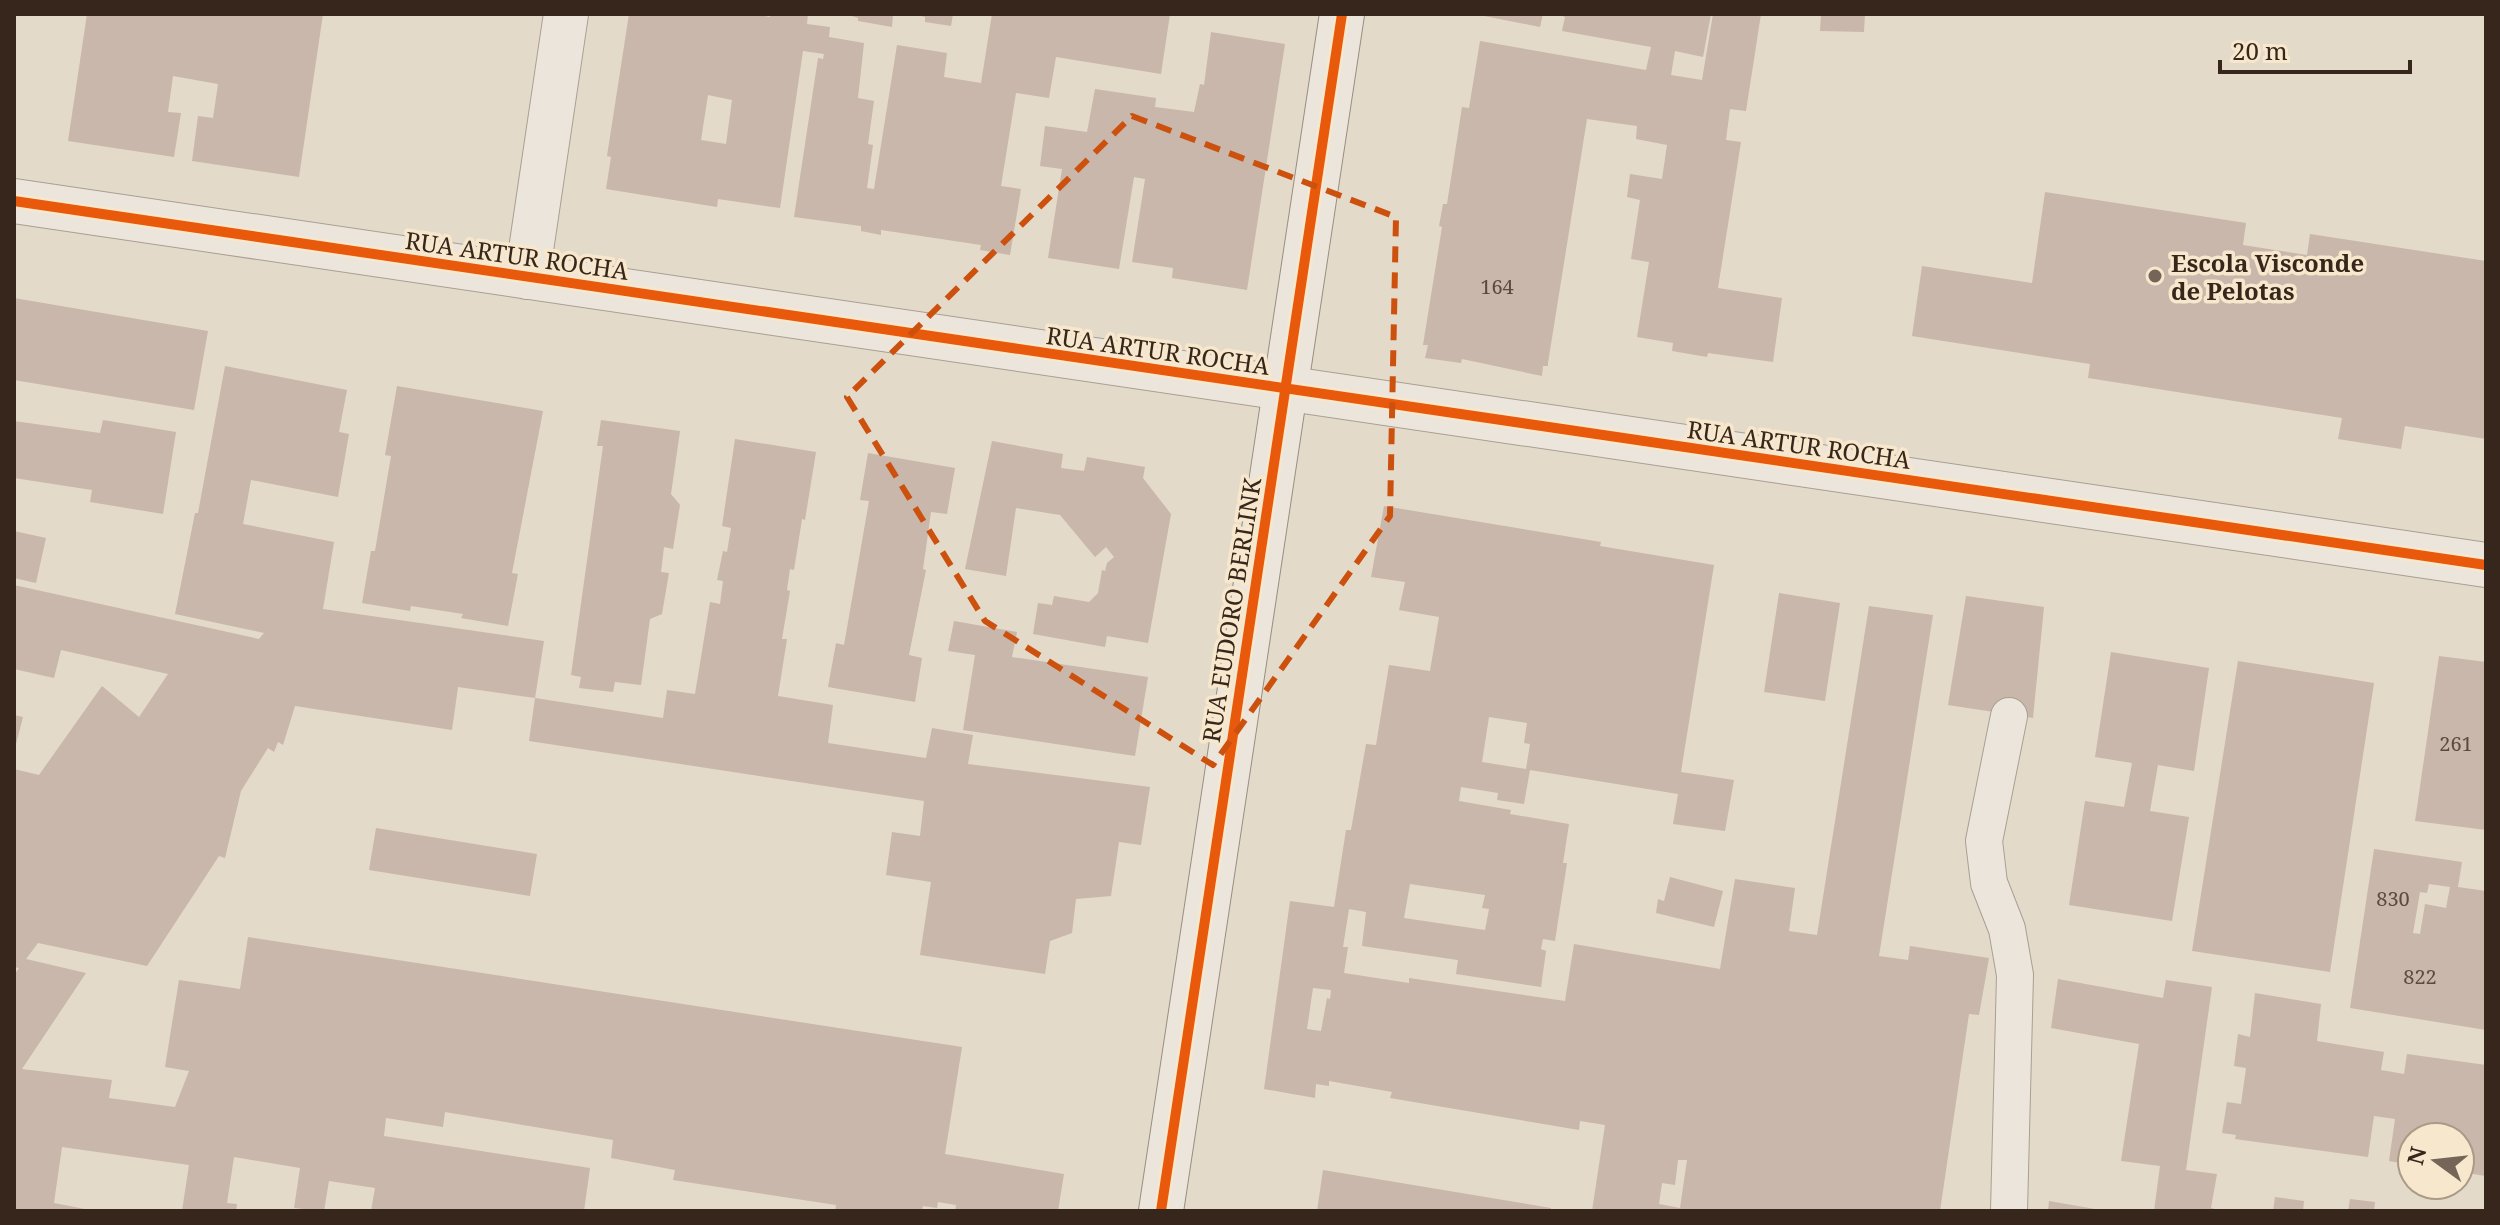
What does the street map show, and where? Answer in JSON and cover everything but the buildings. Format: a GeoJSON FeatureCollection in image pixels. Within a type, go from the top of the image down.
{"type":"FeatureCollection","features":[{"type":"Feature","properties":{"kind":"street"},"geometry":{"type":"LineString","coordinates":[[527,277],[566,14]]}},
{"type":"Feature","properties":{"kind":"street","name":"RUA EUDORO BERLINK"},"geometry":{"type":"LineString","coordinates":[[1161,1211],[1342,14]]}},
{"type":"Feature","properties":{"kind":"street","name":"RUA ARTUR ROCHA"},"geometry":{"type":"LineString","coordinates":[[14,201],[2486,565]]}},
{"type":"Feature","properties":{"kind":"lane"},"geometry":{"type":"LineString","coordinates":[[2009,716],[1984,841],[1989,883],[2007,929],[2015,975],[2009,1211]]}},
{"type":"Feature","properties":{"kind":"highlighted area"},"geometry":{"type":"Polygon","coordinates":[[[1132,116],[1396,217],[1390,516],[1213,765],[985,621],[847,397],[1132,116]]]}},
{"type":"Feature","properties":{"kind":"cycle path"},"geometry":{"type":"LineString","coordinates":[[1161,1211],[1342,14]]}},
{"type":"Feature","properties":{"kind":"cycle path"},"geometry":{"type":"LineString","coordinates":[[14,201],[2486,565]]}},
{"type":"Feature","properties":{"kind":"place","name":"Escola Visconde de Pelotas"},"geometry":{"type":"Point","coordinates":[2155,276]}}]}
